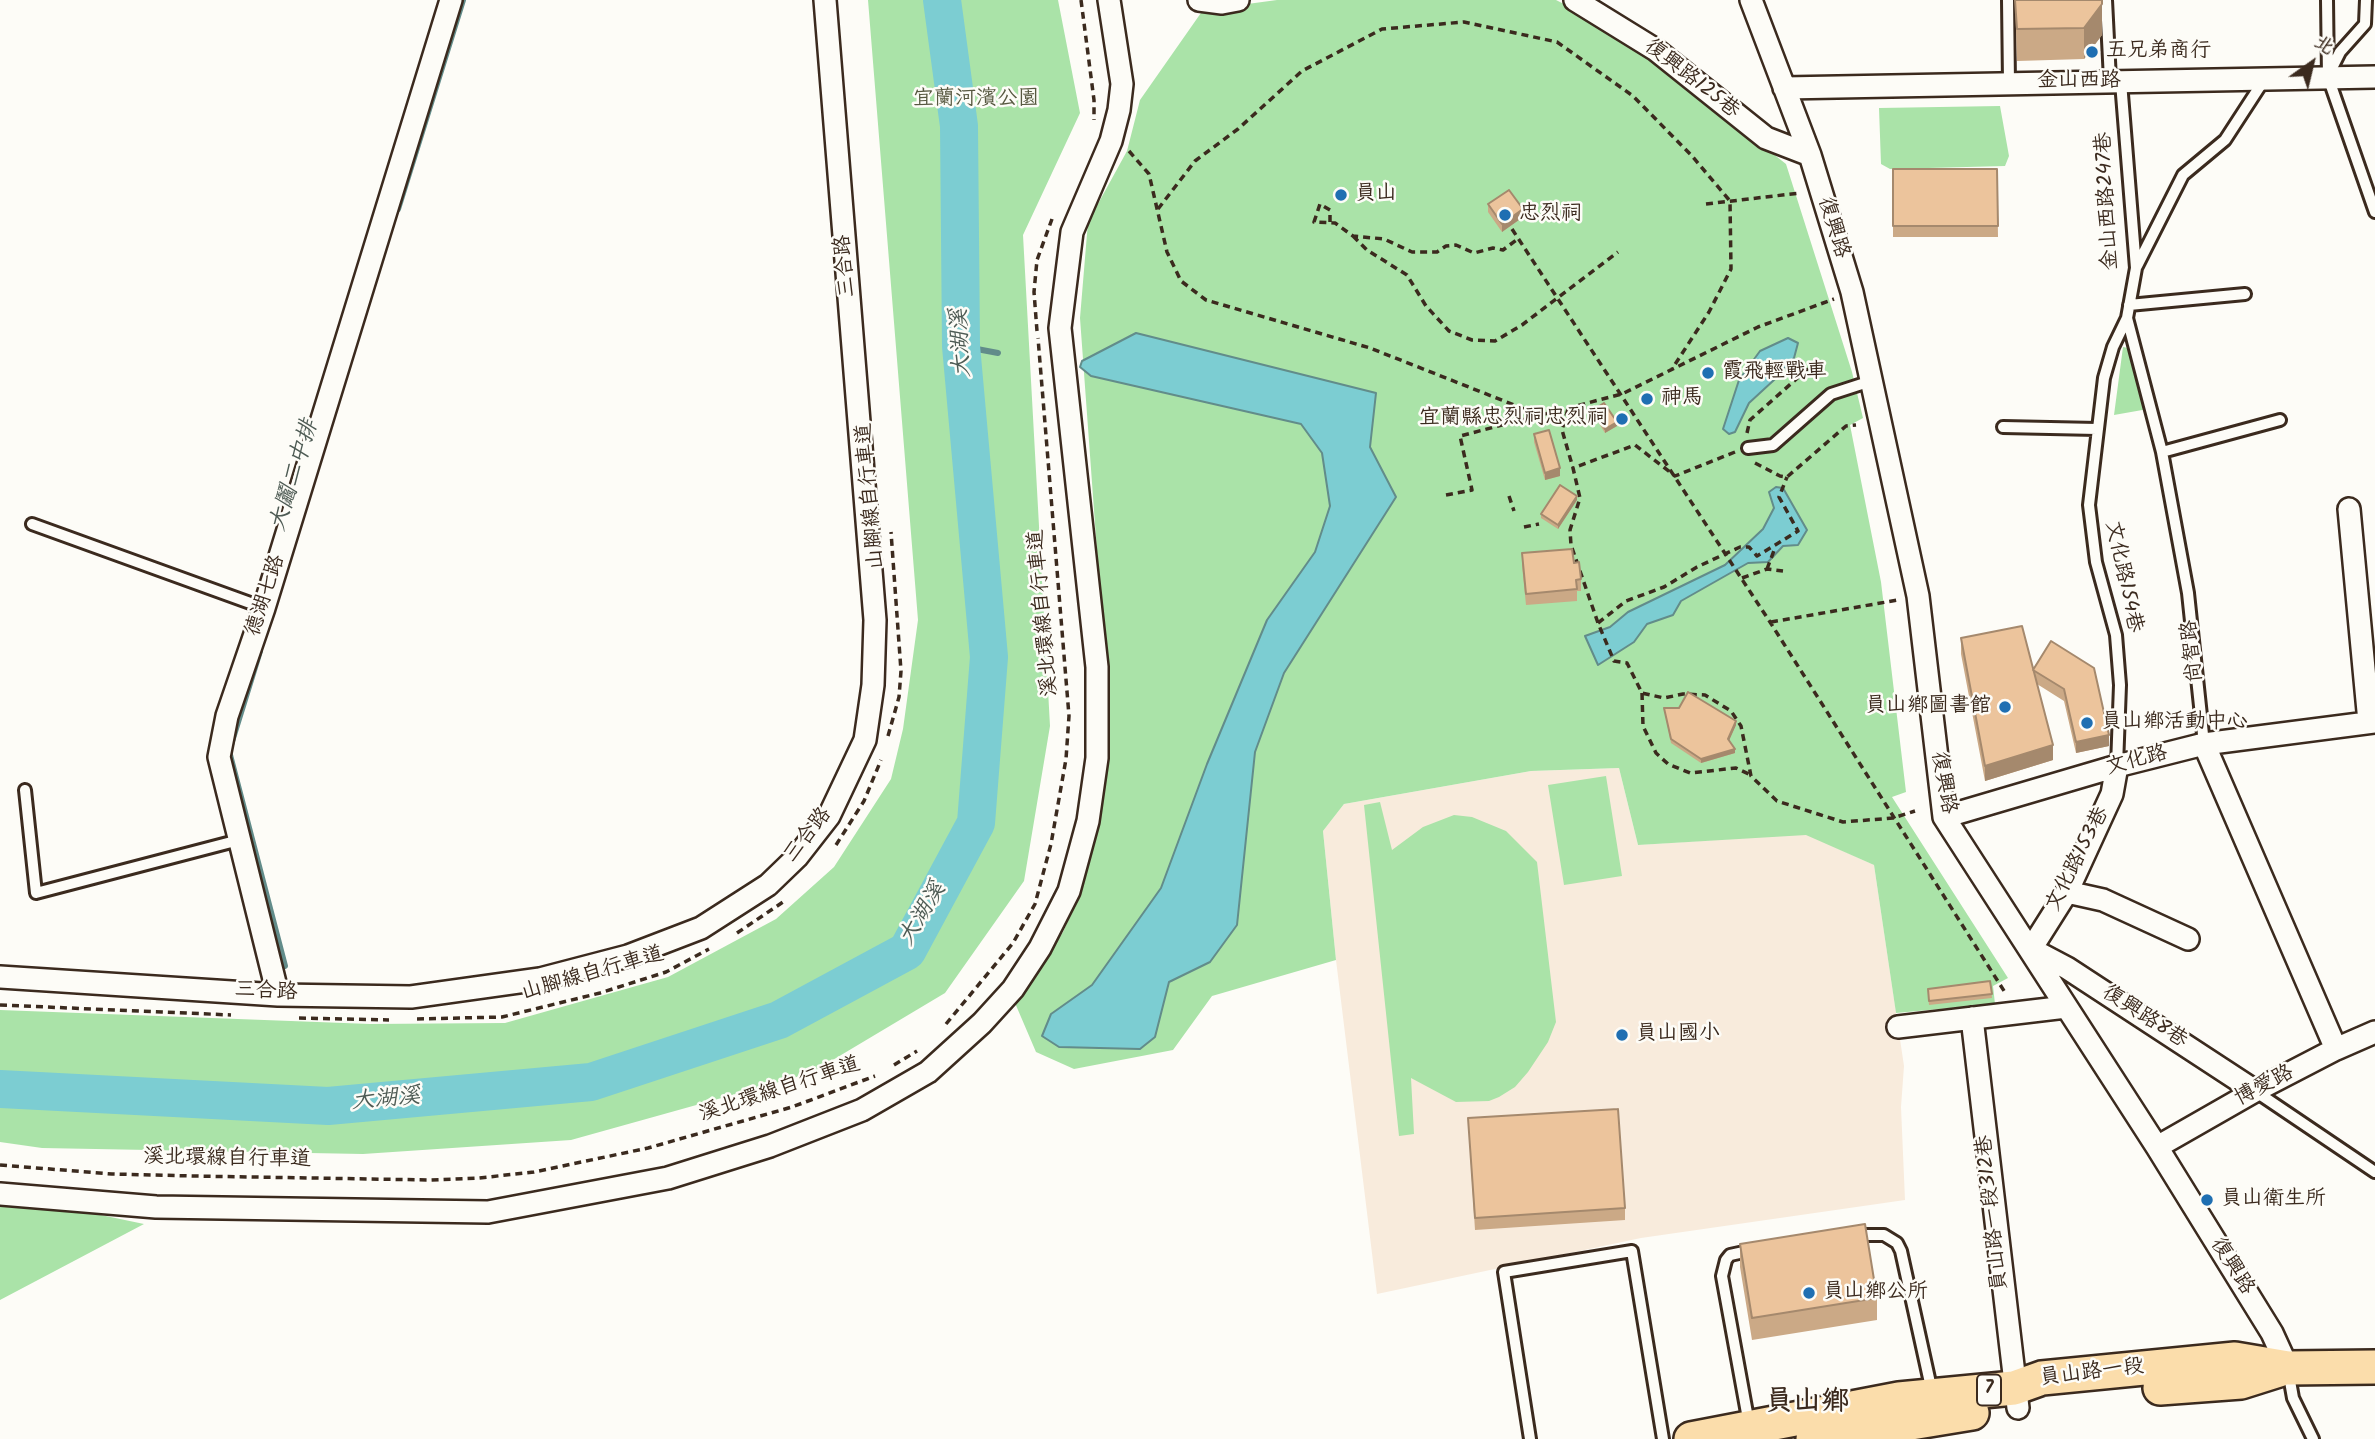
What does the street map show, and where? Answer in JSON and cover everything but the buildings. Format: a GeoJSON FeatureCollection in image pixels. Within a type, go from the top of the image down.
{"type":"FeatureCollection","features":[{"type":"Feature","properties":{"kind":"main road","name":"員山路一段"},"geometry":{"type":"LineString","coordinates":[[1813,1439],[1937,1417],[2016,1398],[2042,1378],[2235,1359],[2288,1367],[2375,1367]]}},
{"type":"Feature","properties":{"kind":"main road","name":"員山路一段"},"geometry":{"type":"LineString","coordinates":[[1691,1439],[1933,1395],[2016,1398]]}},
{"type":"Feature","properties":{"kind":"street","name":"德湖七路"},"geometry":{"type":"LineString","coordinates":[[278,995],[219,757],[227,716],[264,608],[452,0]]}},
{"type":"Feature","properties":{"kind":"street","name":"三合路"},"geometry":{"type":"LineString","coordinates":[[0,976],[278,995],[411,997],[540,979],[628,956],[701,928],[768,885],[797,857],[829,816],[865,740],[873,685],[875,620],[825,0]]}},
{"type":"Feature","properties":{"kind":"street"},"geometry":{"type":"LineString","coordinates":[[0,1194],[156,1207],[488,1212],[668,1178],[770,1146],[862,1110],[917,1079],[982,1023],[1013,989],[1040,948],[1069,891],[1088,821],[1097,758],[1097,667],[1060,328],[1072,232],[1111,141],[1119,110],[1122,84],[1109,0]]}},
{"type":"Feature","properties":{"kind":"street"},"geometry":{"type":"LineString","coordinates":[[1199,0],[1222,3],[1238,0]]}},
{"type":"Feature","properties":{"kind":"street","name":"復興路125巷"},"geometry":{"type":"LineString","coordinates":[[1575,0],[1656,50],[1766,138],[1810,155]]}},
{"type":"Feature","properties":{"kind":"street","name":"復興路"},"geometry":{"type":"LineString","coordinates":[[1751,0],[1810,155],[1852,292],[1918,596],[1944,817],[2157,1147],[2272,1333],[2288,1367]]}},
{"type":"Feature","properties":{"kind":"street","name":"金山西路"},"geometry":{"type":"LineString","coordinates":[[1784,88],[2375,77]]}},
{"type":"Feature","properties":{"kind":"street"},"geometry":{"type":"LineString","coordinates":[[2349,509],[2372,722]]}},
{"type":"Feature","properties":{"kind":"street","name":"文化路"},"geometry":{"type":"LineString","coordinates":[[1944,817],[2117,766],[2204,744],[2372,722]]}},
{"type":"Feature","properties":{"kind":"street","name":"尚智路"},"geometry":{"type":"LineString","coordinates":[[2204,744],[2336,1049]]}},
{"type":"Feature","properties":{"kind":"street","name":"文化路153巷"},"geometry":{"type":"LineString","coordinates":[[2031,949],[2067,892],[2112,794],[2117,766]]}},
{"type":"Feature","properties":{"kind":"street"},"geometry":{"type":"LineString","coordinates":[[2067,892],[2103,900],[2188,939]]}},
{"type":"Feature","properties":{"kind":"street","name":"復興路8巷"},"geometry":{"type":"LineString","coordinates":[[2031,949],[2067,968],[2255,1091]]}},
{"type":"Feature","properties":{"kind":"street"},"geometry":{"type":"LineString","coordinates":[[1898,1027],[2066,1007]]}},
{"type":"Feature","properties":{"kind":"street","name":"員山路一段312巷"},"geometry":{"type":"LineString","coordinates":[[1972,1018],[2016,1398]]}},
{"type":"Feature","properties":{"kind":"street","name":"博愛路"},"geometry":{"type":"LineString","coordinates":[[2157,1147],[2255,1091],[2375,1032]]}},
{"type":"Feature","properties":{"kind":"lane"},"geometry":{"type":"LineString","coordinates":[[2008,0],[2009,82]]}},
{"type":"Feature","properties":{"kind":"lane","name":"金山西路247巷"},"geometry":{"type":"LineString","coordinates":[[2106,0],[2136,268],[2127,318]]}},
{"type":"Feature","properties":{"kind":"lane"},"geometry":{"type":"LineString","coordinates":[[2327,0],[2328,77],[2375,212]]}},
{"type":"Feature","properties":{"kind":"lane"},"geometry":{"type":"LineString","coordinates":[[2328,77],[2340,52],[2365,24],[2367,0]]}},
{"type":"Feature","properties":{"kind":"lane"},"geometry":{"type":"LineString","coordinates":[[2136,268],[2183,175],[2225,140],[2265,78]]}},
{"type":"Feature","properties":{"kind":"lane"},"geometry":{"type":"LineString","coordinates":[[2129,305],[2245,295]]}},
{"type":"Feature","properties":{"kind":"lane","name":"文化路154巷"},"geometry":{"type":"LineString","coordinates":[[2117,766],[2120,685],[2116,635],[2096,562],[2089,505],[2104,378],[2113,348],[2127,318]]}},
{"type":"Feature","properties":{"kind":"lane","name":"尚智路"},"geometry":{"type":"LineString","coordinates":[[2127,318],[2162,452],[2188,593],[2204,744]]}},
{"type":"Feature","properties":{"kind":"lane"},"geometry":{"type":"LineString","coordinates":[[1748,448],[1773,444],[1831,394],[1871,381]]}},
{"type":"Feature","properties":{"kind":"lane"},"geometry":{"type":"LineString","coordinates":[[2162,452],[2280,420]]}},
{"type":"Feature","properties":{"kind":"lane"},"geometry":{"type":"LineString","coordinates":[[2003,427],[2096,429]]}},
{"type":"Feature","properties":{"kind":"lane"},"geometry":{"type":"LineString","coordinates":[[32,524],[264,608]]}},
{"type":"Feature","properties":{"kind":"lane"},"geometry":{"type":"LineString","coordinates":[[25,790],[36,893],[239,840]]}},
{"type":"Feature","properties":{"kind":"lane"},"geometry":{"type":"LineString","coordinates":[[2255,1091],[2375,1172]]}},
{"type":"Feature","properties":{"kind":"lane"},"geometry":{"type":"LineString","coordinates":[[1839,1237],[1875,1234],[1884,1235],[1897,1243],[1933,1395]]}},
{"type":"Feature","properties":{"kind":"lane"},"geometry":{"type":"LineString","coordinates":[[1749,1427],[1721,1276],[1730,1255],[1761,1249]]}},
{"type":"Feature","properties":{"kind":"lane"},"geometry":{"type":"LineString","coordinates":[[1530,1439],[1504,1272],[1632,1251],[1663,1439]]}},
{"type":"Feature","properties":{"kind":"lane"},"geometry":{"type":"LineString","coordinates":[[2288,1367],[2292,1398],[2313,1439]]}},
{"type":"Feature","properties":{"kind":"path"},"geometry":{"type":"LineString","coordinates":[[1081,0],[1094,100],[1094,124]]}},
{"type":"Feature","properties":{"kind":"path"},"geometry":{"type":"LineString","coordinates":[[1158,209],[1195,161],[1238,129],[1302,71],[1382,29],[1464,22],[1557,42],[1633,96],[1692,156],[1730,201],[1731,269],[1709,312],[1672,369]]}},
{"type":"Feature","properties":{"kind":"path"},"geometry":{"type":"LineString","coordinates":[[1127,149],[1149,174],[1167,252],[1181,281],[1206,300],[1370,348],[1542,416]]}},
{"type":"Feature","properties":{"kind":"path"},"geometry":{"type":"LineString","coordinates":[[1706,204],[1800,193]]}},
{"type":"Feature","properties":{"kind":"path"},"geometry":{"type":"LineString","coordinates":[[1330,222],[1331,210],[1320,204],[1314,222],[1330,222],[1341,226],[1367,250],[1407,275],[1426,306],[1449,331],[1472,340],[1495,341],[1522,325],[1618,252]]}},
{"type":"Feature","properties":{"kind":"path","name":"溪北環線自行車道"},"geometry":{"type":"LineString","coordinates":[[945,1026],[1013,943],[1035,904],[1051,844],[1066,759],[1069,716],[1034,292],[1037,260],[1055,213]]}},
{"type":"Feature","properties":{"kind":"path"},"geometry":{"type":"LineString","coordinates":[[1512,229],[1741,576],[2006,994],[2025,993],[2037,1010]]}},
{"type":"Feature","properties":{"kind":"path"},"geometry":{"type":"LineString","coordinates":[[1353,236],[1384,239],[1412,252],[1437,252],[1446,246],[1456,245],[1474,253],[1493,248],[1503,250],[1519,238]]}},
{"type":"Feature","properties":{"kind":"path"},"geometry":{"type":"LineString","coordinates":[[1446,495],[1472,490],[1460,436],[1622,394],[1758,327],[1852,292]]}},
{"type":"Feature","properties":{"kind":"path"},"geometry":{"type":"LineString","coordinates":[[1568,409],[1562,430],[1580,498],[1570,530],[1571,545],[1598,624],[1614,660],[1627,663],[1642,693],[1643,726],[1656,753],[1668,764],[1690,773],[1736,768],[1751,776],[1777,801],[1843,822],[1893,818],[1915,811]]}},
{"type":"Feature","properties":{"kind":"path"},"geometry":{"type":"LineString","coordinates":[[1573,468],[1635,446],[1675,476]]}},
{"type":"Feature","properties":{"kind":"path"},"geometry":{"type":"LineString","coordinates":[[1675,476],[1748,448]]}},
{"type":"Feature","properties":{"kind":"path"},"geometry":{"type":"LineString","coordinates":[[1598,624],[1626,601],[1664,587],[1697,567],[1740,547],[1749,547],[1757,556],[1798,531],[1779,497],[1787,477]]}},
{"type":"Feature","properties":{"kind":"path"},"geometry":{"type":"LineString","coordinates":[[1509,496],[1514,511]]}},
{"type":"Feature","properties":{"kind":"path"},"geometry":{"type":"LineString","coordinates":[[1524,527],[1539,524]]}},
{"type":"Feature","properties":{"kind":"path","name":"山腳線自行車道"},"geometry":{"type":"LineString","coordinates":[[886,744],[899,697],[901,671],[891,530]]}},
{"type":"Feature","properties":{"kind":"path"},"geometry":{"type":"LineString","coordinates":[[1767,569],[1776,545]]}},
{"type":"Feature","properties":{"kind":"path"},"geometry":{"type":"LineString","coordinates":[[1741,576],[1767,569],[1783,571]]}},
{"type":"Feature","properties":{"kind":"path"},"geometry":{"type":"LineString","coordinates":[[1770,622],[1918,596]]}},
{"type":"Feature","properties":{"kind":"path"},"geometry":{"type":"LineString","coordinates":[[1642,693],[1664,698],[1683,694],[1705,695],[1731,711],[1741,726],[1751,776]]}},
{"type":"Feature","properties":{"kind":"path"},"geometry":{"type":"LineString","coordinates":[[831,851],[844,836],[864,801],[882,756]]}},
{"type":"Feature","properties":{"kind":"path"},"geometry":{"type":"LineString","coordinates":[[736,933],[778,907],[786,899]]}},
{"type":"Feature","properties":{"kind":"path","name":"山腳線自行車道"},"geometry":{"type":"LineString","coordinates":[[410,1019],[502,1017],[600,993],[666,972],[716,945]]}},
{"type":"Feature","properties":{"kind":"path"},"geometry":{"type":"LineString","coordinates":[[0,1005],[241,1016]]}},
{"type":"Feature","properties":{"kind":"path"},"geometry":{"type":"LineString","coordinates":[[294,1018],[397,1020]]}},
{"type":"Feature","properties":{"kind":"path","name":"溪北環線自行車道"},"geometry":{"type":"LineString","coordinates":[[886,1070],[917,1051]]}},
{"type":"Feature","properties":{"kind":"path","name":"溪北環線自行車道"},"geometry":{"type":"LineString","coordinates":[[0,1165],[113,1174],[430,1180],[479,1178],[534,1172],[648,1148],[792,1107],[876,1076]]}},
{"type":"Feature","properties":{"kind":"shaded area","name":"員山國小"},"geometry":{"type":"Polygon","coordinates":[[[1619,768],[1638,845],[1806,834],[1874,865],[1904,1066],[1901,1107],[1905,1200],[1641,1238],[1377,1294],[1323,831],[1344,804],[1531,771],[1619,768]]]}},
{"type":"Feature","properties":{"kind":"green space","name":"宜蘭河濱公園"},"geometry":{"type":"Polygon","coordinates":[[[868,0],[1058,0],[1080,113],[1023,235],[1050,726],[1024,881],[945,993],[811,1073],[571,1140],[363,1154],[42,1148],[0,1142],[0,1010],[370,1024],[505,1023],[668,977],[776,919],[834,867],[891,779],[903,729],[918,620],[868,0]]]}},
{"type":"Feature","properties":{"kind":"green space"},"geometry":{"type":"Polygon","coordinates":[[[1277,0],[1556,0],[1603,24],[1659,64],[1786,164],[1852,372],[1863,418],[1850,425],[1881,582],[1906,792],[1892,797],[2008,978],[1993,986],[1995,1004],[1896,1013],[1874,865],[1806,835],[1638,845],[1619,768],[1531,771],[1344,804],[1323,831],[1336,960],[1212,996],[1173,1050],[1074,1069],[1036,1052],[1015,1003],[1063,932],[1082,889],[1102,807],[1108,702],[1080,318],[1088,222],[1127,151],[1140,100],[1203,10],[1277,0]]]}},
{"type":"Feature","properties":{"kind":"green space"},"geometry":{"type":"Polygon","coordinates":[[[2000,106],[2009,156],[2005,166],[1890,169],[1881,164],[1879,108],[2000,106]]]}},
{"type":"Feature","properties":{"kind":"green space"},"geometry":{"type":"Polygon","coordinates":[[[2123,347],[2128,348],[2148,409],[2114,415],[2123,347]]]}},
{"type":"Feature","properties":{"kind":"green space"},"geometry":{"type":"Polygon","coordinates":[[[1606,776],[1622,876],[1564,885],[1548,785],[1606,776]]]}},
{"type":"Feature","properties":{"kind":"green space"},"geometry":{"type":"Polygon","coordinates":[[[1380,802],[1392,850],[1423,827],[1454,815],[1472,817],[1506,831],[1537,862],[1556,1022],[1548,1042],[1528,1072],[1515,1087],[1489,1101],[1456,1102],[1411,1078],[1414,1134],[1399,1136],[1364,805],[1380,802]]]}},
{"type":"Feature","properties":{"kind":"green space"},"geometry":{"type":"Polygon","coordinates":[[[0,1205],[77,1210],[144,1224],[0,1300],[0,1205]]]}},
{"type":"Feature","properties":{"kind":"water"},"geometry":{"type":"Polygon","coordinates":[[[1136,333],[1376,393],[1370,447],[1396,497],[1284,673],[1255,752],[1237,925],[1210,962],[1169,982],[1155,1037],[1140,1049],[1059,1047],[1042,1036],[1051,1014],[1092,985],[1161,888],[1207,764],[1267,620],[1315,552],[1330,506],[1322,453],[1301,424],[1091,376],[1080,367],[1082,361],[1136,333]]]}},
{"type":"Feature","properties":{"kind":"water"},"geometry":{"type":"Polygon","coordinates":[[[1788,338],[1798,343],[1794,358],[1749,403],[1735,432],[1729,434],[1723,429],[1739,380],[1760,351],[1788,338]]]}},
{"type":"Feature","properties":{"kind":"water"},"geometry":{"type":"Polygon","coordinates":[[[1776,487],[1783,488],[1807,530],[1798,545],[1783,546],[1768,562],[1748,563],[1681,601],[1673,615],[1647,624],[1634,642],[1598,665],[1585,636],[1610,627],[1628,612],[1725,565],[1763,529],[1774,508],[1769,492],[1776,487]]]}},
{"type":"Feature","properties":{"kind":"waterway","name":"大鬮二中排"},"geometry":{"type":"LineString","coordinates":[[398,209],[463,0]]}},
{"type":"Feature","properties":{"kind":"waterway","name":"大湖溪"},"geometry":{"type":"LineString","coordinates":[[0,1089],[328,1106],[591,1082],[779,1020],[907,951],[976,823],[989,657],[961,346],[959,126],[942,0]]}},
{"type":"Feature","properties":{"kind":"waterway"},"geometry":{"type":"LineString","coordinates":[[961,346],[998,353]]}},
{"type":"Feature","properties":{"kind":"waterway","name":"大鬮二中排"},"geometry":{"type":"LineString","coordinates":[[260,651],[229,751],[285,966]]}},
{"type":"Feature","properties":{"kind":"place","name":"五兄弟商行"},"geometry":{"type":"Point","coordinates":[2092,52]}},
{"type":"Feature","properties":{"kind":"place","name":"員山"},"geometry":{"type":"Point","coordinates":[1341,195]}},
{"type":"Feature","properties":{"kind":"place","name":"忠烈祠"},"geometry":{"type":"Point","coordinates":[1505,215]}},
{"type":"Feature","properties":{"kind":"place","name":"霞飛輕戰車"},"geometry":{"type":"Point","coordinates":[1708,373]}},
{"type":"Feature","properties":{"kind":"place","name":"神馬"},"geometry":{"type":"Point","coordinates":[1647,399]}},
{"type":"Feature","properties":{"kind":"place","name":"宜蘭縣忠烈祠忠烈祠"},"geometry":{"type":"Point","coordinates":[1622,419]}},
{"type":"Feature","properties":{"kind":"place","name":"員山鄉圖書館"},"geometry":{"type":"Point","coordinates":[2005,707]}},
{"type":"Feature","properties":{"kind":"place","name":"員山鄉活動中心"},"geometry":{"type":"Point","coordinates":[2087,723]}},
{"type":"Feature","properties":{"kind":"place","name":"員山國小"},"geometry":{"type":"Point","coordinates":[1622,1035]}},
{"type":"Feature","properties":{"kind":"place","name":"員山衛生所"},"geometry":{"type":"Point","coordinates":[2207,1200]}},
{"type":"Feature","properties":{"kind":"place","name":"員山鄉公所"},"geometry":{"type":"Point","coordinates":[1809,1293]}},
{"type":"Feature","properties":{"kind":"district","name":"員山鄉"},"geometry":{"type":"Point","coordinates":[1807,1404]}}]}
